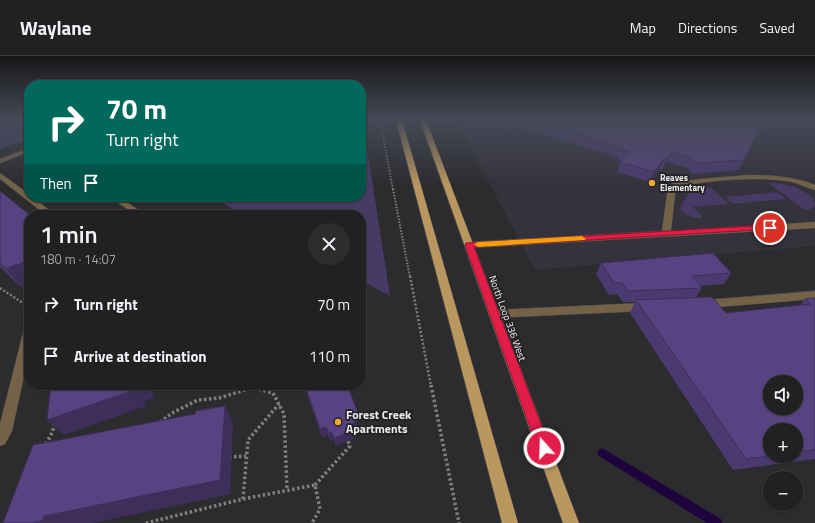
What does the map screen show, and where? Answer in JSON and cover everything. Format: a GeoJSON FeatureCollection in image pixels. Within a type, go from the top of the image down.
{"type":"FeatureCollection","features":[{"type":"Feature","properties":{"kind":"main road"},"geometry":{"type":"LineString","coordinates":[[405,142],[510,523]]}},
{"type":"Feature","properties":{"kind":"main road","name":"North Loop 336 West"},"geometry":{"type":"LineString","coordinates":[[431,142],[571,523]]}},
{"type":"Feature","properties":{"kind":"lane"},"geometry":{"type":"LineString","coordinates":[[0,161],[24,152]]}},
{"type":"Feature","properties":{"kind":"lane"},"geometry":{"type":"LineString","coordinates":[[0,174],[24,193]]}},
{"type":"Feature","properties":{"kind":"lane"},"geometry":{"type":"LineString","coordinates":[[666,234],[671,194],[676,185],[689,182],[764,176],[781,177],[807,184],[815,188]]}},
{"type":"Feature","properties":{"kind":"lane"},"geometry":{"type":"LineString","coordinates":[[36,202],[46,210]]}},
{"type":"Feature","properties":{"kind":"lane"},"geometry":{"type":"LineString","coordinates":[[122,202],[134,210]]}},
{"type":"Feature","properties":{"kind":"lane"},"geometry":{"type":"LineString","coordinates":[[469,245],[815,225]]}},
{"type":"Feature","properties":{"kind":"lane"},"geometry":{"type":"LineString","coordinates":[[699,305],[815,295]]}},
{"type":"Feature","properties":{"kind":"lane"},"geometry":{"type":"LineString","coordinates":[[494,314],[652,307]]}},
{"type":"Feature","properties":{"kind":"lane"},"geometry":{"type":"LineString","coordinates":[[0,440],[5,431],[24,350]]}},
{"type":"Feature","properties":{"kind":"path"},"geometry":{"type":"LineString","coordinates":[[384,142],[459,523]]}},
{"type":"Feature","properties":{"kind":"path"},"geometry":{"type":"LineString","coordinates":[[0,288],[24,304]]}},
{"type":"Feature","properties":{"kind":"path"},"geometry":{"type":"LineString","coordinates":[[156,425],[174,412],[198,400],[219,398],[240,390]]}},
{"type":"Feature","properties":{"kind":"path"},"geometry":{"type":"LineString","coordinates":[[264,390],[273,393],[284,414],[287,490]]}},
{"type":"Feature","properties":{"kind":"path"},"geometry":{"type":"LineString","coordinates":[[243,499],[248,440],[279,404]]}},
{"type":"Feature","properties":{"kind":"path"},"geometry":{"type":"LineString","coordinates":[[43,450],[53,431],[55,415]]}},
{"type":"Feature","properties":{"kind":"path"},"geometry":{"type":"LineString","coordinates":[[146,523],[243,499],[315,484],[350,446],[348,441]]}},
{"type":"Feature","properties":{"kind":"path"},"geometry":{"type":"LineString","coordinates":[[227,457],[246,456]]}},
{"type":"Feature","properties":{"kind":"path"},"geometry":{"type":"LineString","coordinates":[[312,523],[320,509],[315,484]]}},
{"type":"Feature","properties":{"kind":"shaded area"},"geometry":{"type":"Polygon","coordinates":[[[0,142],[21,142],[0,149],[0,142]]]}},
{"type":"Feature","properties":{"kind":"shaded area"},"geometry":{"type":"Polygon","coordinates":[[[366,142],[390,296],[366,283],[366,210],[235,210],[221,202],[366,202],[366,142]]]}},
{"type":"Feature","properties":{"kind":"shaded area","name":"Reaves Elementary"},"geometry":{"type":"Polygon","coordinates":[[[467,142],[815,142],[815,246],[535,270],[467,142]]]}},
{"type":"Feature","properties":{"kind":"shaded area"},"geometry":{"type":"Polygon","coordinates":[[[768,183],[786,184],[798,188],[813,198],[815,206],[805,210],[768,183]]]}},
{"type":"Feature","properties":{"kind":"shaded area"},"geometry":{"type":"Polygon","coordinates":[[[710,187],[729,204],[693,207],[702,216],[701,218],[689,216],[682,211],[680,208],[688,194],[698,188],[710,187]]]}},
{"type":"Feature","properties":{"kind":"shaded area"},"geometry":{"type":"Polygon","coordinates":[[[777,192],[786,199],[733,204],[725,197],[777,192]]]}},
{"type":"Feature","properties":{"kind":"building"},"geometry":{"type":"Polygon","coordinates":[[[605,142],[753,142],[744,160],[698,163],[692,158],[672,152],[666,160],[664,159],[654,172],[620,162],[629,152],[621,150],[623,147],[605,142]]]}},
{"type":"Feature","properties":{"kind":"building"},"geometry":{"type":"Polygon","coordinates":[[[0,191],[24,210],[24,262],[6,269],[0,263],[0,191]]]}},
{"type":"Feature","properties":{"kind":"building"},"geometry":{"type":"Polygon","coordinates":[[[713,253],[731,273],[692,276],[702,288],[628,291],[622,283],[614,283],[601,263],[713,253]]]}},
{"type":"Feature","properties":{"kind":"building"},"geometry":{"type":"Polygon","coordinates":[[[712,297],[726,313],[811,304],[805,299],[815,298],[815,450],[803,451],[803,423],[763,423],[763,457],[746,459],[636,300],[712,297]]]}},
{"type":"Feature","properties":{"kind":"building"},"geometry":{"type":"Polygon","coordinates":[[[50,390],[134,390],[47,420],[50,390]]]}},
{"type":"Feature","properties":{"kind":"building"},"geometry":{"type":"Polygon","coordinates":[[[307,390],[349,390],[358,413],[353,415],[356,422],[353,423],[356,430],[334,438],[332,432],[329,433],[326,427],[320,429],[307,390]]]}},
{"type":"Feature","properties":{"kind":"building"},"geometry":{"type":"Polygon","coordinates":[[[225,406],[220,480],[44,516],[42,521],[32,523],[3,523],[33,445],[195,414],[196,411],[225,406]]]}},
{"type":"Feature","properties":{"kind":"waterway"},"geometry":{"type":"LineString","coordinates":[[602,453],[717,523]]}},
{"type":"Feature","properties":{"kind":"slow traffic"},"geometry":{"type":"LineString","coordinates":[[478,244],[582,239]]}},
{"type":"Feature","properties":{"kind":"place","name":"Reaves Elementary"},"geometry":{"type":"Point","coordinates":[652,183]}},
{"type":"Feature","properties":{"kind":"place","name":"Forest Creek Apartments"},"geometry":{"type":"Point","coordinates":[338,422]}},
{"type":"Feature","properties":{"kind":"route"},"geometry":{"type":"LineString","coordinates":[[544,448],[469,245],[770,228]]}}]}
